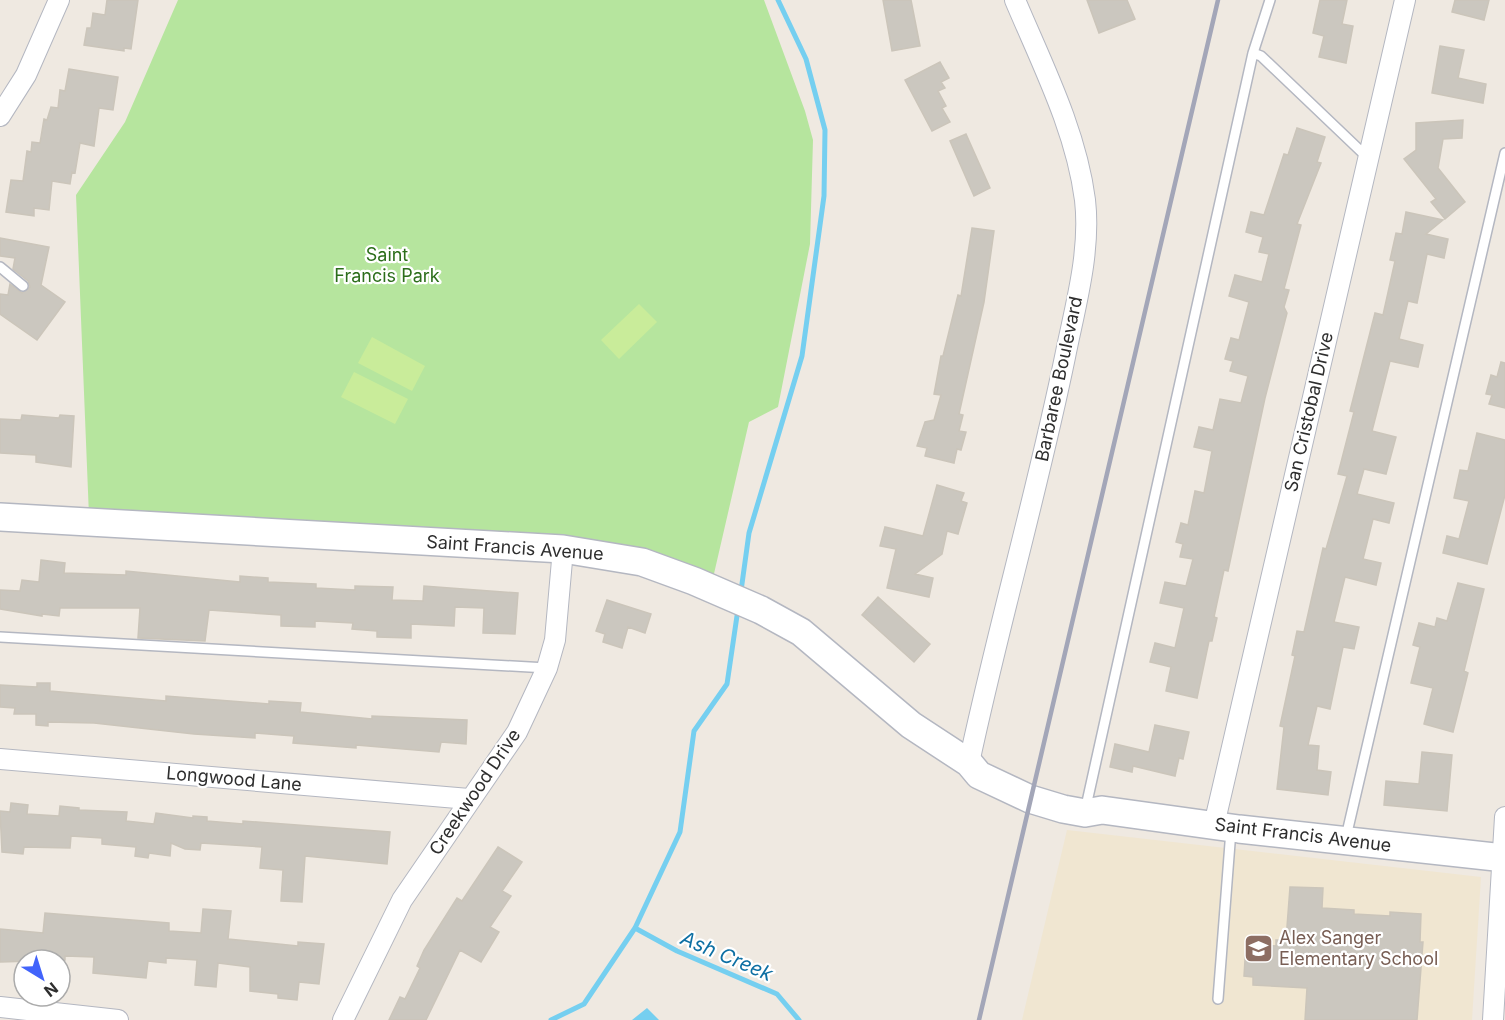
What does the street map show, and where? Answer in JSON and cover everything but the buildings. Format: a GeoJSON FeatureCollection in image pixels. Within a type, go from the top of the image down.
{"type":"FeatureCollection","features":[{"type":"Feature","properties":{"kind":"street"},"geometry":{"type":"LineString","coordinates":[[0,116],[26,75],[58,0]]}},
{"type":"Feature","properties":{"kind":"street","name":"Barbaree Boulevard"},"geometry":{"type":"LineString","coordinates":[[969,763],[1058,392],[1085,248],[1085,202],[1079,167],[1068,128],[1015,0]]}},
{"type":"Feature","properties":{"kind":"street","name":"San Cristobal Drive"},"geometry":{"type":"LineString","coordinates":[[1223,826],[1368,158],[1405,0]]}},
{"type":"Feature","properties":{"kind":"street","name":"Saint Francis Avenue"},"geometry":{"type":"LineString","coordinates":[[0,517],[563,549],[642,562],[694,581],[761,610],[801,632],[910,725],[969,763],[979,775],[1030,799],[1223,826],[1504,858]]}},
{"type":"Feature","properties":{"kind":"street","name":"Creekwood Drive"},"geometry":{"type":"LineString","coordinates":[[343,1020],[402,900],[517,732],[547,668],[555,640],[563,549]]}},
{"type":"Feature","properties":{"kind":"street","name":"Longwood Lane"},"geometry":{"type":"LineString","coordinates":[[0,759],[469,799]]}},
{"type":"Feature","properties":{"kind":"street"},"geometry":{"type":"LineString","coordinates":[[1493,1020],[1505,817]]}},
{"type":"Feature","properties":{"kind":"street"},"geometry":{"type":"LineString","coordinates":[[0,1007],[118,1020]]}},
{"type":"Feature","properties":{"kind":"lane"},"geometry":{"type":"LineString","coordinates":[[1091,808],[1253,53],[1270,0]]}},
{"type":"Feature","properties":{"kind":"lane"},"geometry":{"type":"LineString","coordinates":[[1253,53],[1261,56],[1368,158]]}},
{"type":"Feature","properties":{"kind":"lane"},"geometry":{"type":"LineString","coordinates":[[1345,840],[1505,153]]}},
{"type":"Feature","properties":{"kind":"lane"},"geometry":{"type":"LineString","coordinates":[[0,267],[23,286]]}},
{"type":"Feature","properties":{"kind":"lane"},"geometry":{"type":"LineString","coordinates":[[0,637],[547,668]]}},
{"type":"Feature","properties":{"kind":"lane"},"geometry":{"type":"LineString","coordinates":[[1218,999],[1223,826]]}},
{"type":"Feature","properties":{"kind":"shaded area","name":"Alex Sanger Elementary School"},"geometry":{"type":"Polygon","coordinates":[[[1067,830],[1481,877],[1472,1020],[1022,1020],[1067,830]]]}},
{"type":"Feature","properties":{"kind":"green space","name":"Saint Francis Park"},"geometry":{"type":"Polygon","coordinates":[[[178,0],[764,0],[805,111],[813,140],[810,244],[778,407],[749,422],[713,578],[626,545],[89,516],[76,195],[125,122],[178,0]]]}},
{"type":"Feature","properties":{"kind":"green space"},"geometry":{"type":"Polygon","coordinates":[[[639,304],[657,322],[619,359],[601,340],[639,304]]]}},
{"type":"Feature","properties":{"kind":"green space"},"geometry":{"type":"Polygon","coordinates":[[[372,337],[425,366],[412,391],[358,363],[372,337]]]}},
{"type":"Feature","properties":{"kind":"green space"},"geometry":{"type":"Polygon","coordinates":[[[354,372],[408,399],[395,424],[341,397],[354,372]]]}},
{"type":"Feature","properties":{"kind":"water"},"geometry":{"type":"Polygon","coordinates":[[[647,1008],[659,1020],[632,1020],[647,1008]]]}},
{"type":"Feature","properties":{"kind":"waterway"},"geometry":{"type":"LineString","coordinates":[[741,591],[749,533],[802,356],[824,196],[825,130],[806,59],[778,0]]}},
{"type":"Feature","properties":{"kind":"waterway"},"geometry":{"type":"LineString","coordinates":[[551,1020],[584,1004],[635,928],[680,832],[694,731],[727,684],[738,609]]}},
{"type":"Feature","properties":{"kind":"waterway","name":"Ash Creek"},"geometry":{"type":"LineString","coordinates":[[635,928],[677,951],[777,994],[799,1020]]}},
{"type":"Feature","properties":{"kind":"railway"},"geometry":{"type":"LineString","coordinates":[[979,1020],[1218,0]]}},
{"type":"Feature","properties":{"kind":"place","name":"Alex Sanger Elementary School"},"geometry":{"type":"Point","coordinates":[1258,948]}}]}
